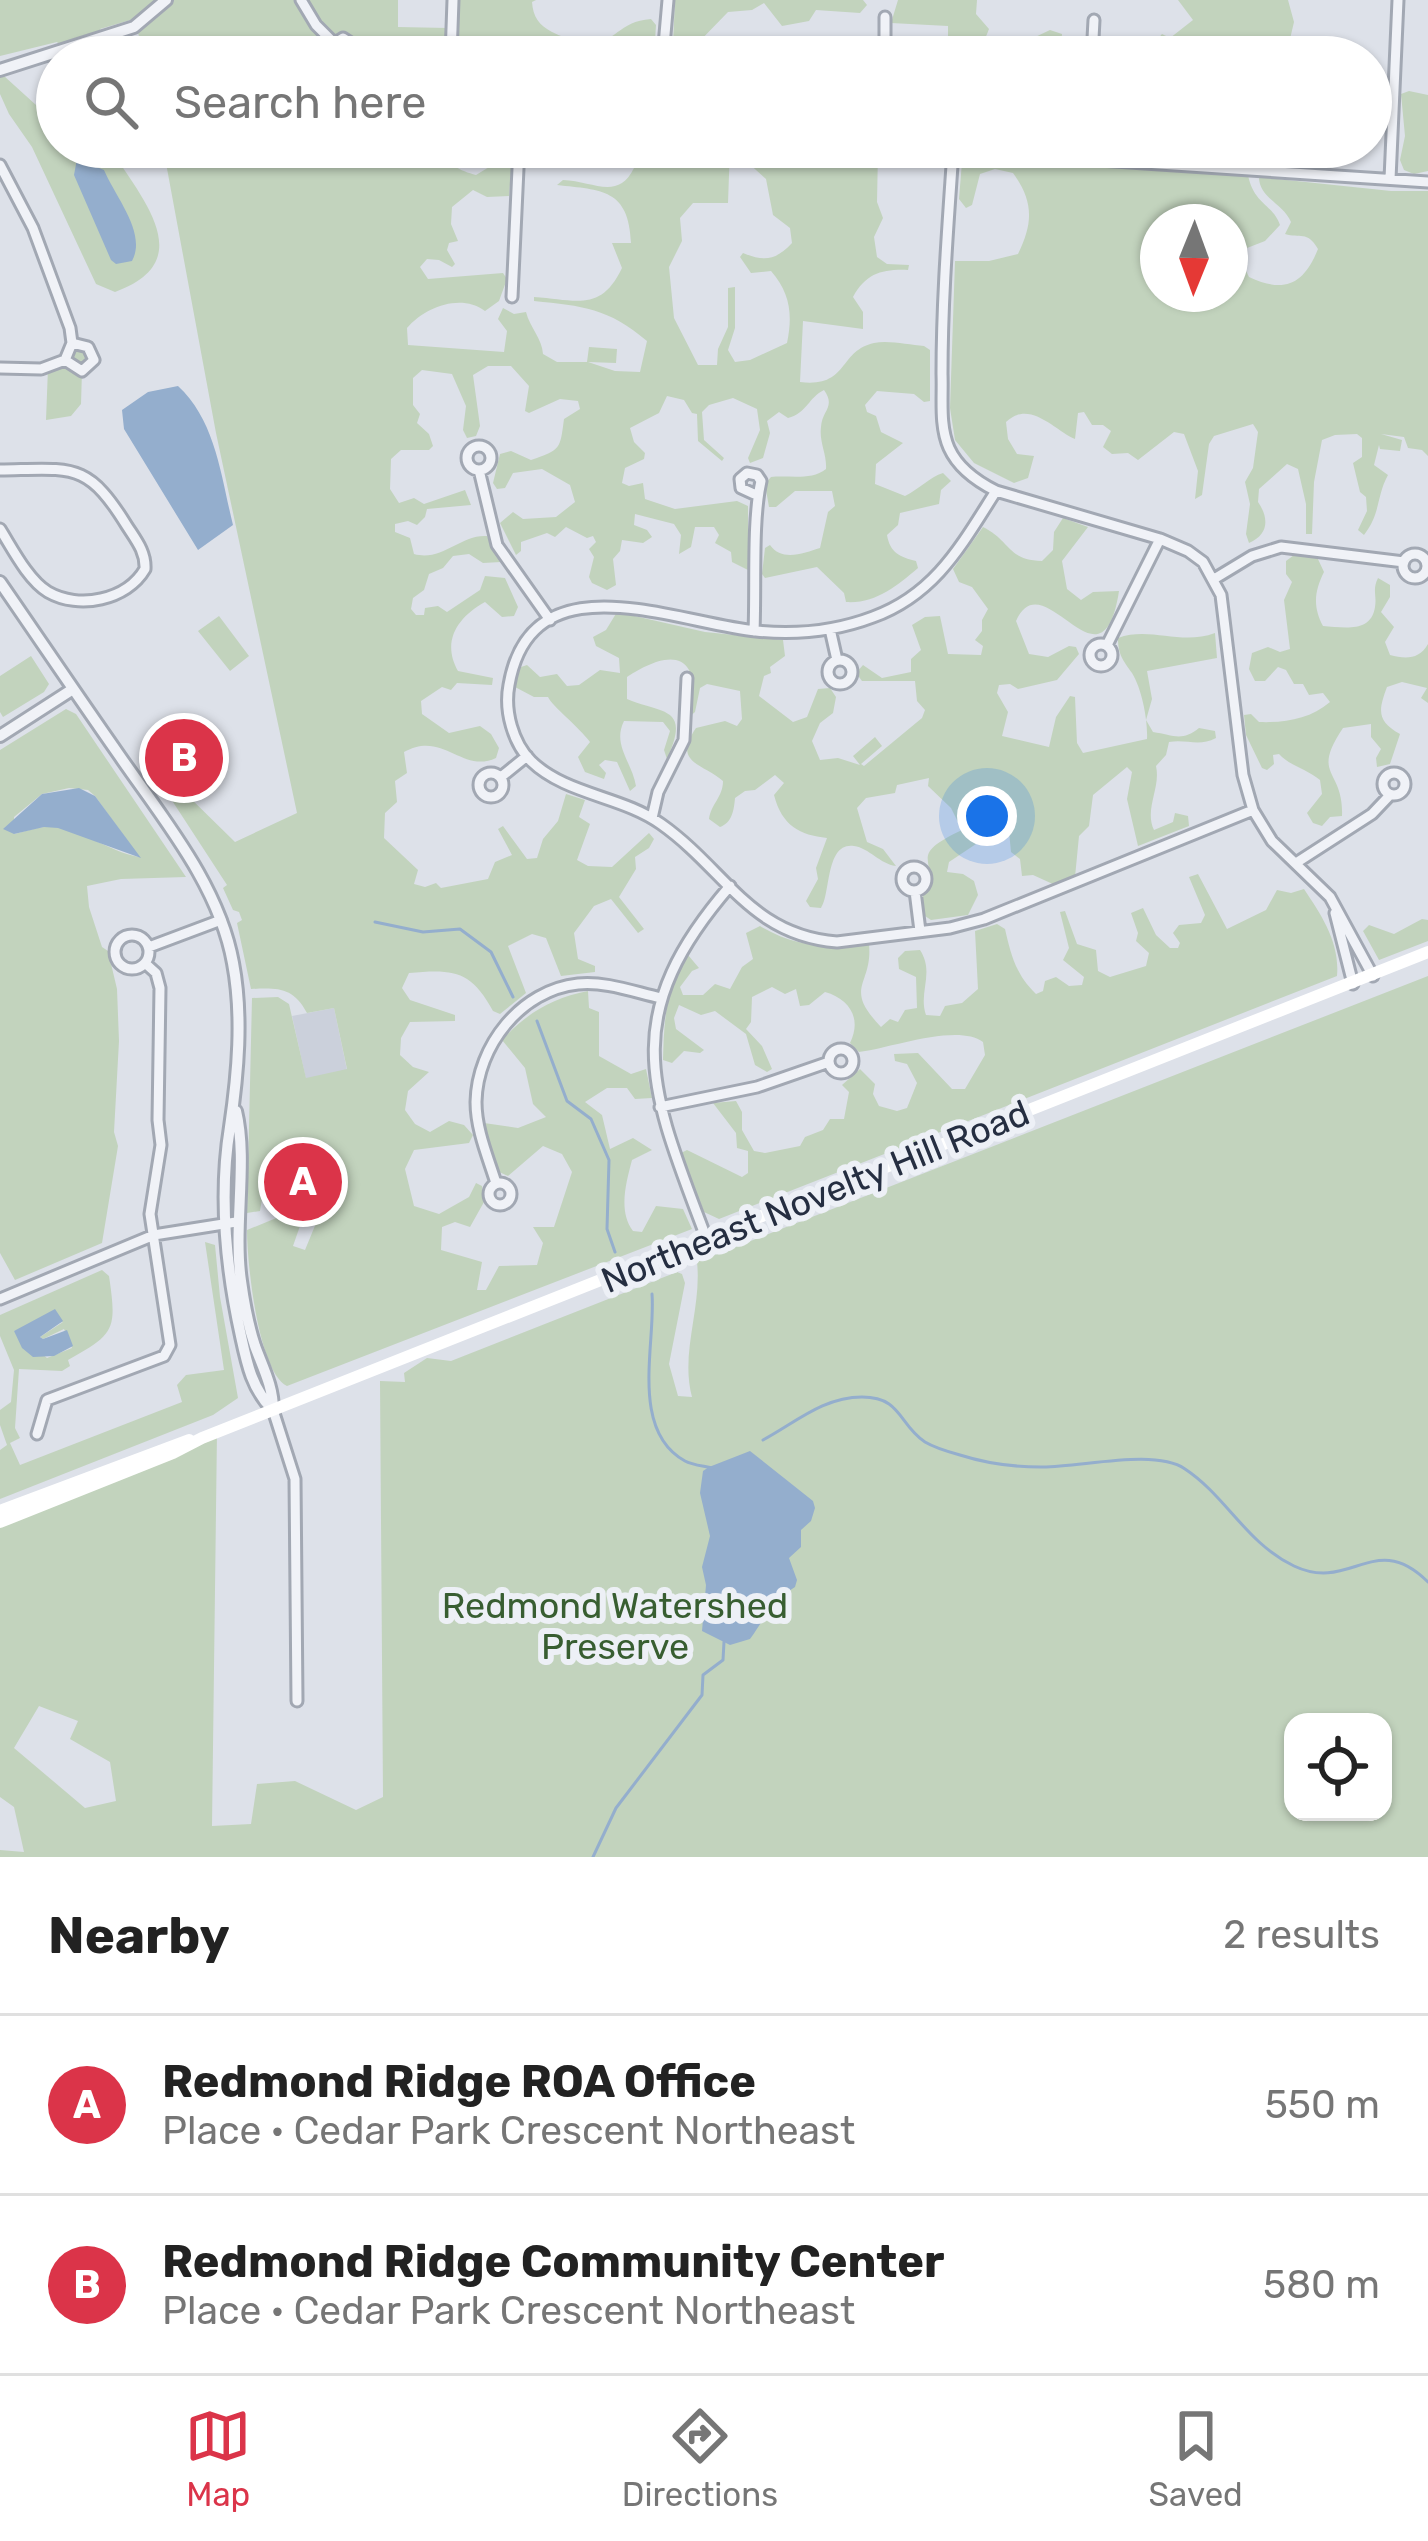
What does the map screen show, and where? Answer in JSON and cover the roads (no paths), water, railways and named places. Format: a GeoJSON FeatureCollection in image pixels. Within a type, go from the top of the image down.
{"type":"FeatureCollection","features":[{"type":"Feature","properties":{"kind":"main road","name":"Northeast Novelty Hill Road"},"geometry":{"type":"LineString","coordinates":[[0,1522],[1428,952]]}},
{"type":"Feature","properties":{"kind":"main road","name":"Northeast Novelty Hill Road"},"geometry":{"type":"LineString","coordinates":[[0,1511],[173,1443],[202,1438]]}},
{"type":"Feature","properties":{"kind":"street"},"geometry":{"type":"LineString","coordinates":[[110,36],[148,20],[166,0]]}},
{"type":"Feature","properties":{"kind":"street"},"geometry":{"type":"LineString","coordinates":[[301,0],[327,36]]}},
{"type":"Feature","properties":{"kind":"street"},"geometry":{"type":"LineString","coordinates":[[452,36],[454,0]]}},
{"type":"Feature","properties":{"kind":"street"},"geometry":{"type":"LineString","coordinates":[[665,36],[668,0]]}},
{"type":"Feature","properties":{"kind":"street"},"geometry":{"type":"LineString","coordinates":[[1392,134],[1398,0]]}},
{"type":"Feature","properties":{"kind":"street"},"geometry":{"type":"LineString","coordinates":[[885,16],[885,36]]}},
{"type":"Feature","properties":{"kind":"street"},"geometry":{"type":"LineString","coordinates":[[1093,36],[1094,20]]}},
{"type":"Feature","properties":{"kind":"street"},"geometry":{"type":"LineString","coordinates":[[0,70],[36,59]]}},
{"type":"Feature","properties":{"kind":"street"},"geometry":{"type":"LineString","coordinates":[[0,165],[33,228],[72,343],[65,360],[41,369],[0,368]]}},
{"type":"Feature","properties":{"kind":"street"},"geometry":{"type":"LineString","coordinates":[[512,298],[518,168]]}},
{"type":"Feature","properties":{"kind":"street"},"geometry":{"type":"LineString","coordinates":[[952,168],[942,310],[943,424],[956,462],[996,490],[1188,550],[1214,579],[1224,614],[1243,775],[1252,811],[1272,841],[1330,897],[1373,976]]}},
{"type":"Feature","properties":{"kind":"street"},"geometry":{"type":"LineString","coordinates":[[1266,168],[1428,182]]}},
{"type":"Feature","properties":{"kind":"street"},"geometry":{"type":"LineString","coordinates":[[1390,168],[1390,179]]}},
{"type":"Feature","properties":{"kind":"street"},"geometry":{"type":"LineString","coordinates":[[65,360],[82,371],[94,360],[88,346],[72,343]]}},
{"type":"Feature","properties":{"kind":"street"},"geometry":{"type":"LineString","coordinates":[[0,470],[70,472],[98,482],[141,549],[145,569],[138,580],[104,600],[57,595],[34,578],[0,529]]}},
{"type":"Feature","properties":{"kind":"street"},"geometry":{"type":"LineString","coordinates":[[479,470],[497,544],[550,620]]}},
{"type":"Feature","properties":{"kind":"street"},"geometry":{"type":"LineString","coordinates":[[996,490],[936,580],[893,608],[830,629],[754,631],[613,605],[576,608],[550,620],[519,653],[509,684],[508,716],[527,756],[558,780],[652,818],[697,852],[770,923],[800,937],[837,942],[968,924],[1022,907],[1252,811]]}},
{"type":"Feature","properties":{"kind":"street"},"geometry":{"type":"LineString","coordinates":[[754,494],[759,516],[754,631]]}},
{"type":"Feature","properties":{"kind":"street"},"geometry":{"type":"LineString","coordinates":[[1107,645],[1160,539]]}},
{"type":"Feature","properties":{"kind":"street"},"geometry":{"type":"LineString","coordinates":[[1214,579],[1252,556],[1281,548],[1404,562]]}},
{"type":"Feature","properties":{"kind":"street"},"geometry":{"type":"LineString","coordinates":[[0,582],[191,862],[221,920],[237,998],[235,1107],[230,1126],[233,1299],[247,1364],[260,1396],[273,1410],[295,1479],[297,1701]]}},
{"type":"Feature","properties":{"kind":"street"},"geometry":{"type":"LineString","coordinates":[[830,629],[837,660]]}},
{"type":"Feature","properties":{"kind":"street"},"geometry":{"type":"LineString","coordinates":[[652,818],[658,791],[684,740],[687,678]]}},
{"type":"Feature","properties":{"kind":"street"},"geometry":{"type":"LineString","coordinates":[[0,736],[73,689]]}},
{"type":"Feature","properties":{"kind":"street"},"geometry":{"type":"LineString","coordinates":[[501,777],[527,756]]}},
{"type":"Feature","properties":{"kind":"street"},"geometry":{"type":"LineString","coordinates":[[1296,862],[1372,814],[1390,795]]}},
{"type":"Feature","properties":{"kind":"street"},"geometry":{"type":"LineString","coordinates":[[707,1240],[660,1107],[655,1045],[661,998],[695,927],[730,886]]}},
{"type":"Feature","properties":{"kind":"street"},"geometry":{"type":"LineString","coordinates":[[915,891],[920,931]]}},
{"type":"Feature","properties":{"kind":"street"},"geometry":{"type":"LineString","coordinates":[[1330,897],[1353,984]]}},
{"type":"Feature","properties":{"kind":"street"},"geometry":{"type":"LineString","coordinates":[[149,947],[221,920]]}},
{"type":"Feature","properties":{"kind":"street"},"geometry":{"type":"LineString","coordinates":[[122,938],[143,938],[149,947],[146,964],[135,970],[124,967],[116,958],[122,938]]}},
{"type":"Feature","properties":{"kind":"street"},"geometry":{"type":"LineString","coordinates":[[37,1434],[47,1400],[168,1351],[150,1214],[161,1144],[161,1019],[158,978],[146,964]]}},
{"type":"Feature","properties":{"kind":"street"},"geometry":{"type":"LineString","coordinates":[[496,1184],[480,1134],[476,1098],[489,1048],[513,1017],[546,993],[576,984],[596,983],[661,998]]}},
{"type":"Feature","properties":{"kind":"street"},"geometry":{"type":"LineString","coordinates":[[660,1107],[758,1088],[829,1062]]}},
{"type":"Feature","properties":{"kind":"street"},"geometry":{"type":"LineString","coordinates":[[0,1299],[154,1235],[231,1222]]}},
{"type":"Feature","properties":{"kind":"water"},"geometry":{"type":"Polygon","coordinates":[[[75,168],[104,170],[133,227],[136,250],[132,261],[116,264],[111,260],[74,175],[75,168]]]}},
{"type":"Feature","properties":{"kind":"water"},"geometry":{"type":"Polygon","coordinates":[[[178,386],[209,433],[233,525],[198,550],[124,429],[122,410],[148,392],[178,386]]]}},
{"type":"Feature","properties":{"kind":"water"},"geometry":{"type":"Polygon","coordinates":[[[79,788],[95,796],[141,858],[58,828],[14,834],[3,829],[42,794],[79,788]]]}},
{"type":"Feature","properties":{"kind":"water"},"geometry":{"type":"Polygon","coordinates":[[[55,1309],[63,1321],[40,1337],[67,1330],[73,1346],[54,1356],[33,1357],[14,1331],[55,1309]]]}},
{"type":"Feature","properties":{"kind":"water"},"geometry":{"type":"Polygon","coordinates":[[[750,1451],[813,1501],[815,1508],[811,1521],[801,1530],[801,1547],[789,1558],[795,1587],[775,1604],[750,1639],[730,1645],[702,1631],[706,1585],[702,1567],[710,1536],[700,1493],[703,1471],[750,1451]]]}},
{"type":"Feature","properties":{"kind":"waterway"},"geometry":{"type":"LineString","coordinates":[[375,922],[423,932],[460,929],[491,952],[513,997]]}},
{"type":"Feature","properties":{"kind":"waterway"},"geometry":{"type":"LineString","coordinates":[[537,1021],[567,1101],[591,1119],[609,1160],[607,1229],[615,1252]]}},
{"type":"Feature","properties":{"kind":"waterway"},"geometry":{"type":"LineString","coordinates":[[652,1294],[649,1384],[657,1429],[685,1461],[712,1468]]}},
{"type":"Feature","properties":{"kind":"waterway"},"geometry":{"type":"LineString","coordinates":[[763,1440],[835,1401],[875,1398],[892,1406],[925,1442],[979,1460],[1041,1467],[1136,1459],[1171,1463],[1199,1480],[1262,1545],[1294,1566],[1332,1572],[1393,1561],[1428,1582]]}},
{"type":"Feature","properties":{"kind":"waterway"},"geometry":{"type":"LineString","coordinates":[[593,1857],[616,1808],[702,1695],[703,1675],[723,1660],[724,1642]]}},
{"type":"Feature","properties":{"kind":"place","name":"Redmond Ridge Community Center"},"geometry":{"type":"Point","coordinates":[184,758]}},
{"type":"Feature","properties":{"kind":"place","name":"Redmond Ridge ROA Office"},"geometry":{"type":"Point","coordinates":[303,1182]}},
{"type":"Feature","properties":{"kind":"park label","name":"Redmond Watershed Preserve"},"geometry":{"type":"Point","coordinates":[615,1626]}}]}
